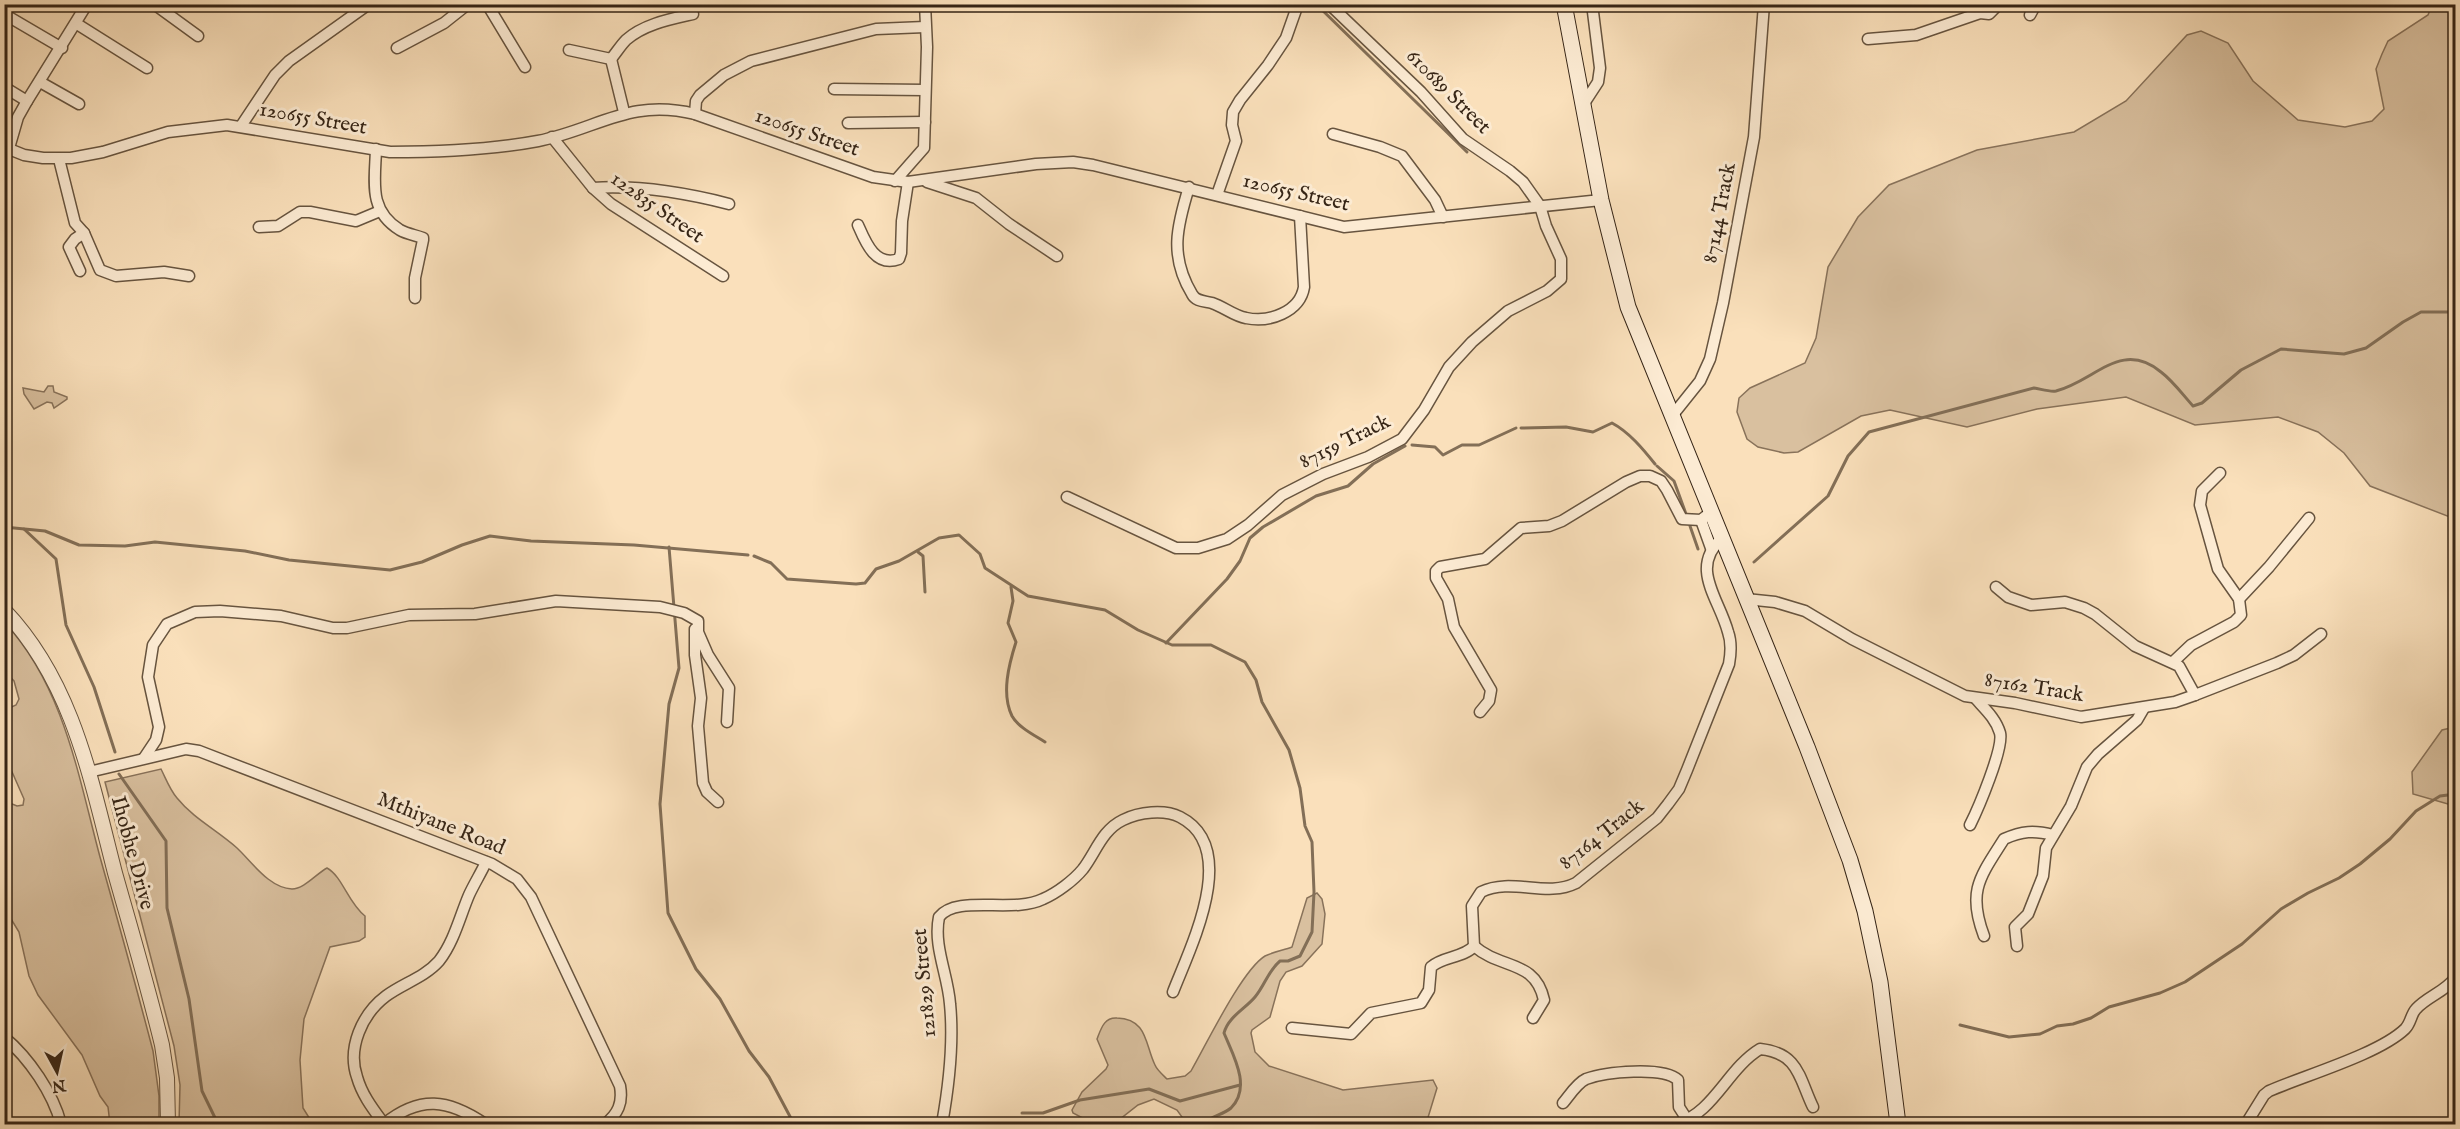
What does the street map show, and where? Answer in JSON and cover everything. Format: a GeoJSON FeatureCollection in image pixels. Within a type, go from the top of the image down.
{"type":"FeatureCollection","features":[{"type":"Feature","properties":{"kind":"main road"},"geometry":{"type":"LineString","coordinates":[[1564,4],[1601,200],[1628,307],[1672,416],[1706,516],[1717,543],[1746,599],[1835,819],[1865,911],[1882,993],[1898,1125]]}},
{"type":"Feature","properties":{"kind":"street"},"geometry":{"type":"LineString","coordinates":[[7,147],[18,117],[77,24],[87,4]]}},
{"type":"Feature","properties":{"kind":"street"},"geometry":{"type":"LineString","coordinates":[[154,4],[198,36]]}},
{"type":"Feature","properties":{"kind":"street"},"geometry":{"type":"LineString","coordinates":[[241,126],[275,75],[290,61],[369,4]]}},
{"type":"Feature","properties":{"kind":"street"},"geometry":{"type":"LineString","coordinates":[[397,48],[444,23],[468,4]]}},
{"type":"Feature","properties":{"kind":"street"},"geometry":{"type":"LineString","coordinates":[[487,4],[525,67]]}},
{"type":"Feature","properties":{"kind":"street"},"geometry":{"type":"LineString","coordinates":[[895,181],[922,153],[927,47],[925,4]]}},
{"type":"Feature","properties":{"kind":"street"},"geometry":{"type":"LineString","coordinates":[[1217,195],[1236,141],[1232,125],[1233,112],[1286,38],[1298,4]]}},
{"type":"Feature","properties":{"kind":"street","name":"610689 Street"},"geometry":{"type":"LineString","coordinates":[[1329,4],[1421,92],[1463,138],[1522,182],[1540,206]]}},
{"type":"Feature","properties":{"kind":"street"},"geometry":{"type":"LineString","coordinates":[[1582,105],[1598,82],[1600,68],[1592,4]]}},
{"type":"Feature","properties":{"kind":"street","name":"87144 Track"},"geometry":{"type":"LineString","coordinates":[[1672,416],[1700,381],[1710,359],[1723,303],[1754,137],[1764,4]]}},
{"type":"Feature","properties":{"kind":"street"},"geometry":{"type":"LineString","coordinates":[[1868,39],[1916,35],[1980,13],[1989,14],[1999,4]]}},
{"type":"Feature","properties":{"kind":"street"},"geometry":{"type":"LineString","coordinates":[[4,14],[62,48]]}},
{"type":"Feature","properties":{"kind":"street"},"geometry":{"type":"LineString","coordinates":[[611,59],[626,40],[643,30],[662,22],[693,14]]}},
{"type":"Feature","properties":{"kind":"street"},"geometry":{"type":"LineString","coordinates":[[77,24],[147,68]]}},
{"type":"Feature","properties":{"kind":"street"},"geometry":{"type":"LineString","coordinates":[[694,114],[696,101],[704,91],[724,75],[751,61],[876,29],[925,27]]}},
{"type":"Feature","properties":{"kind":"street"},"geometry":{"type":"LineString","coordinates":[[569,50],[611,59]]}},
{"type":"Feature","properties":{"kind":"street"},"geometry":{"type":"LineString","coordinates":[[611,59],[624,112]]}},
{"type":"Feature","properties":{"kind":"street"},"geometry":{"type":"LineString","coordinates":[[39,82],[79,104]]}},
{"type":"Feature","properties":{"kind":"street"},"geometry":{"type":"LineString","coordinates":[[4,87],[27,101]]}},
{"type":"Feature","properties":{"kind":"street"},"geometry":{"type":"LineString","coordinates":[[834,89],[925,90]]}},
{"type":"Feature","properties":{"kind":"street","name":"120655 Street"},"geometry":{"type":"LineString","coordinates":[[7,147],[24,155],[59,159],[103,152],[186,129],[212,125],[241,126],[375,149],[417,152],[552,137],[624,112],[653,109],[694,114],[873,177],[895,181],[924,181],[1036,164],[1073,162],[1115,168],[1344,227],[1601,200]]}},
{"type":"Feature","properties":{"kind":"street"},"geometry":{"type":"LineString","coordinates":[[848,123],[925,122]]}},
{"type":"Feature","properties":{"kind":"street"},"geometry":{"type":"LineString","coordinates":[[1333,134],[1380,147],[1402,156],[1435,200],[1443,216]]}},
{"type":"Feature","properties":{"kind":"street","name":"122835 Street"},"geometry":{"type":"LineString","coordinates":[[552,137],[593,188],[611,204],[723,276]]}},
{"type":"Feature","properties":{"kind":"street"},"geometry":{"type":"LineString","coordinates":[[375,149],[376,197],[380,211],[399,229],[423,238],[415,278],[415,298]]}},
{"type":"Feature","properties":{"kind":"street"},"geometry":{"type":"LineString","coordinates":[[59,159],[75,223],[84,233],[95,263],[100,270],[116,276],[144,272],[189,276]]}},
{"type":"Feature","properties":{"kind":"street"},"geometry":{"type":"LineString","coordinates":[[924,181],[976,198],[1009,224],[1057,256]]}},
{"type":"Feature","properties":{"kind":"street"},"geometry":{"type":"LineString","coordinates":[[858,225],[869,250],[891,261],[899,259],[902,253],[902,220],[908,182]]}},
{"type":"Feature","properties":{"kind":"street"},"geometry":{"type":"LineString","coordinates":[[593,188],[624,187],[700,197],[729,204]]}},
{"type":"Feature","properties":{"kind":"street"},"geometry":{"type":"LineString","coordinates":[[1189,187],[1178,225],[1177,242],[1180,266],[1191,294],[1197,299],[1213,303],[1244,318],[1266,318],[1280,315],[1291,309],[1301,298],[1304,287],[1300,216]]}},
{"type":"Feature","properties":{"kind":"street","name":"87159 Track"},"geometry":{"type":"LineString","coordinates":[[1067,497],[1147,533],[1170,546],[1183,549],[1198,548],[1227,539],[1248,525],[1282,495],[1323,474],[1368,457],[1402,439],[1424,410],[1449,367],[1472,342],[1508,311],[1548,291],[1561,279],[1561,259],[1540,206]]}},
{"type":"Feature","properties":{"kind":"street"},"geometry":{"type":"LineString","coordinates":[[259,227],[278,226],[300,212],[356,221],[380,211]]}},
{"type":"Feature","properties":{"kind":"street"},"geometry":{"type":"LineString","coordinates":[[80,271],[69,247],[84,233]]}},
{"type":"Feature","properties":{"kind":"street"},"geometry":{"type":"LineString","coordinates":[[2173,662],[2199,640],[2241,615],[2239,599],[2218,569],[2200,505],[2202,491],[2220,473]]}},
{"type":"Feature","properties":{"kind":"street"},"geometry":{"type":"LineString","coordinates":[[1480,712],[1489,701],[1491,690],[1454,627],[1448,599],[1436,578],[1436,571],[1440,567],[1485,560],[1521,528],[1549,526],[1562,521],[1640,476],[1650,476],[1660,481],[1682,519],[1706,516]]}},
{"type":"Feature","properties":{"kind":"street"},"geometry":{"type":"LineString","coordinates":[[2239,599],[2309,518]]}},
{"type":"Feature","properties":{"kind":"street","name":"87164 Track"},"geometry":{"type":"LineString","coordinates":[[1474,946],[1472,906],[1481,892],[1504,887],[1553,890],[1567,888],[1657,818],[1679,789],[1729,664],[1729,633],[1710,585],[1707,561],[1717,543]]}},
{"type":"Feature","properties":{"kind":"street"},"geometry":{"type":"LineString","coordinates":[[1996,587],[2008,597],[2031,605],[2065,602],[2096,614],[2135,646],[2173,662],[2183,670],[2195,695]]}},
{"type":"Feature","properties":{"kind":"street","name":"87162 Track"},"geometry":{"type":"LineString","coordinates":[[1746,599],[1775,603],[1804,611],[1852,639],[1947,688],[1976,699],[2015,703],[2081,717],[2175,702],[2285,659],[2321,634]]}},
{"type":"Feature","properties":{"kind":"street"},"geometry":{"type":"LineString","coordinates":[[144,758],[156,740],[159,727],[148,677],[153,645],[167,624],[195,612],[220,610],[281,616],[333,628],[347,628],[409,615],[475,614],[556,601],[660,607],[684,613],[698,621],[698,632],[708,655],[729,688],[727,722]]}},
{"type":"Feature","properties":{"kind":"street","name":"Ihobhe Drive"},"geometry":{"type":"LineString","coordinates":[[4,610],[35,648],[58,686],[89,772],[162,1045],[167,1078],[168,1125]]}},
{"type":"Feature","properties":{"kind":"street"},"geometry":{"type":"LineString","coordinates":[[695,620],[695,655],[701,698],[698,726],[704,783],[707,792],[718,802]]}},
{"type":"Feature","properties":{"kind":"street"},"geometry":{"type":"LineString","coordinates":[[1970,825],[1980,805],[2001,738],[1993,718],[1976,699]]}},
{"type":"Feature","properties":{"kind":"street"},"geometry":{"type":"LineString","coordinates":[[2017,946],[2015,927],[2028,914],[2043,876],[2044,853],[2071,806],[2087,767],[2098,754],[2137,720],[2144,708]]}},
{"type":"Feature","properties":{"kind":"street","name":"Mthiyane Road"},"geometry":{"type":"LineString","coordinates":[[89,772],[186,749],[208,754],[486,862],[517,879],[531,897],[566,967],[620,1086],[621,1102],[608,1124]]}},
{"type":"Feature","properties":{"kind":"street","name":"121829 Street"},"geometry":{"type":"LineString","coordinates":[[942,1125],[951,1076],[950,1003],[936,933],[939,916],[948,908],[962,905],[1021,906],[1044,899],[1082,870],[1109,829],[1122,820],[1143,814],[1173,814],[1184,819],[1196,831],[1204,843],[1210,861],[1207,897],[1199,925],[1173,992]]}},
{"type":"Feature","properties":{"kind":"street"},"geometry":{"type":"LineString","coordinates":[[1984,936],[1975,905],[1978,885],[2004,839],[2026,831],[2037,830],[2053,835]]}},
{"type":"Feature","properties":{"kind":"street"},"geometry":{"type":"LineString","coordinates":[[485,1125],[458,1109],[436,1103],[414,1106],[399,1112],[384,1124],[368,1102],[356,1075],[354,1056],[363,1022],[373,1007],[387,995],[428,970],[444,954],[486,862]]}},
{"type":"Feature","properties":{"kind":"street"},"geometry":{"type":"LineString","coordinates":[[1292,1028],[1351,1034],[1371,1012],[1421,1003],[1429,990],[1431,967],[1440,960],[1468,952],[1474,946],[1491,959],[1523,970],[1538,981],[1544,1000],[1533,1018]]}},
{"type":"Feature","properties":{"kind":"street"},"geometry":{"type":"LineString","coordinates":[[2246,1125],[2264,1095],[2270,1091],[2377,1048],[2399,1034],[2409,1024],[2415,1010],[2450,985],[2456,976]]}},
{"type":"Feature","properties":{"kind":"street"},"geometry":{"type":"LineString","coordinates":[[4,1037],[18,1050],[44,1087],[55,1106],[61,1125]]}},
{"type":"Feature","properties":{"kind":"street"},"geometry":{"type":"LineString","coordinates":[[1676,1125],[1688,1121],[1704,1108],[1753,1052],[1760,1049],[1776,1053],[1797,1066],[1813,1107]]}},
{"type":"Feature","properties":{"kind":"street"},"geometry":{"type":"LineString","coordinates":[[1563,1103],[1584,1080],[1603,1075],[1661,1072],[1672,1075],[1678,1080],[1679,1107],[1688,1121]]}},
{"type":"Feature","properties":{"kind":"shaded area"},"geometry":{"type":"Polygon","coordinates":[[[2432,5],[2456,5],[2455,519],[2370,486],[2344,453],[2318,432],[2278,417],[2195,425],[2126,397],[2037,409],[1967,427],[1890,410],[1861,416],[1798,452],[1784,453],[1758,447],[1747,439],[1737,412],[1739,398],[1750,388],[1805,363],[1816,338],[1828,267],[1858,217],[1889,185],[1977,150],[2074,132],[2126,101],[2187,35],[2201,31],[2228,43],[2253,81],[2298,120],[2345,127],[2372,121],[2384,109],[2376,69],[2388,41],[2428,15],[2432,5]]]}},
{"type":"Feature","properties":{"kind":"shaded area"},"geometry":{"type":"Polygon","coordinates":[[[48,386],[53,386],[54,392],[67,399],[54,408],[52,403],[47,402],[34,409],[24,394],[23,388],[44,392],[48,386]]]}},
{"type":"Feature","properties":{"kind":"shaded area"},"geometry":{"type":"Polygon","coordinates":[[[5,623],[25,648],[42,675],[76,764],[153,1051],[159,1096],[159,1124],[110,1124],[108,1107],[100,1096],[82,1055],[38,995],[29,976],[19,932],[5,909],[5,801],[17,806],[23,805],[24,799],[5,756],[5,710],[16,705],[19,699],[14,681],[5,672],[5,623]]]}},
{"type":"Feature","properties":{"kind":"shaded area"},"geometry":{"type":"Polygon","coordinates":[[[2456,727],[2455,806],[2413,794],[2412,772],[2442,730],[2456,727]]]}},
{"type":"Feature","properties":{"kind":"shaded area"},"geometry":{"type":"Polygon","coordinates":[[[161,769],[172,792],[184,805],[237,848],[268,879],[284,888],[292,889],[305,884],[327,868],[337,877],[359,911],[365,916],[365,937],[359,941],[330,947],[304,1019],[300,1060],[303,1108],[313,1124],[179,1124],[180,1085],[174,1046],[105,782],[161,769]]]}},
{"type":"Feature","properties":{"kind":"shaded area"},"geometry":{"type":"Polygon","coordinates":[[[1317,893],[1322,899],[1325,914],[1322,944],[1302,966],[1286,972],[1280,981],[1270,1017],[1252,1030],[1255,1052],[1269,1066],[1343,1090],[1433,1080],[1437,1088],[1426,1124],[1187,1124],[1177,1110],[1154,1099],[1138,1105],[1120,1119],[1102,1124],[1094,1124],[1073,1113],[1072,1110],[1082,1092],[1108,1065],[1097,1039],[1109,1019],[1127,1019],[1140,1028],[1156,1067],[1167,1079],[1185,1076],[1191,1071],[1246,976],[1265,956],[1292,947],[1307,898],[1317,893]]]}},
{"type":"Feature","properties":{"kind":"waterway"},"geometry":{"type":"LineString","coordinates":[[1316,4],[1467,152]]}},
{"type":"Feature","properties":{"kind":"waterway"},"geometry":{"type":"LineString","coordinates":[[1754,562],[1828,496],[1848,456],[1869,432],[2034,388],[2056,391],[2120,361],[2133,360],[2147,363],[2174,384],[2193,406],[2202,403],[2241,370],[2281,349],[2344,354],[2366,348],[2421,312],[2456,312]]}},
{"type":"Feature","properties":{"kind":"waterway"},"geometry":{"type":"LineString","coordinates":[[1521,428],[1566,427],[1593,432],[1612,423],[1630,436],[1655,464]]}},
{"type":"Feature","properties":{"kind":"waterway"},"geometry":{"type":"LineString","coordinates":[[1412,445],[1435,447],[1443,455],[1462,445],[1479,445],[1516,428]]}},
{"type":"Feature","properties":{"kind":"waterway"},"geometry":{"type":"LineString","coordinates":[[1166,643],[1227,579],[1240,561],[1250,538],[1263,527],[1316,496],[1348,486],[1373,464],[1405,446]]}},
{"type":"Feature","properties":{"kind":"waterway"},"geometry":{"type":"LineString","coordinates":[[1657,466],[1674,481],[1686,514]]}},
{"type":"Feature","properties":{"kind":"waterway"},"geometry":{"type":"LineString","coordinates":[[1690,526],[1698,549]]}},
{"type":"Feature","properties":{"kind":"waterway"},"geometry":{"type":"LineString","coordinates":[[4,527],[45,531],[79,545],[125,546],[155,542],[245,551],[289,560],[390,570],[422,562],[490,536],[531,541],[634,545],[748,555]]}},
{"type":"Feature","properties":{"kind":"waterway"},"geometry":{"type":"LineString","coordinates":[[24,529],[56,559],[66,625],[94,687],[115,752]]}},
{"type":"Feature","properties":{"kind":"waterway"},"geometry":{"type":"LineString","coordinates":[[754,556],[771,563],[787,579],[856,584],[865,583],[876,569],[899,561],[939,538],[959,535],[980,554],[985,568],[1028,596],[1105,610],[1138,630],[1172,645],[1211,645],[1245,662],[1256,680],[1262,702],[1289,750],[1300,788],[1305,826],[1312,842],[1314,892],[1312,932],[1300,956],[1288,961],[1280,961],[1255,997],[1226,1027],[1224,1033],[1239,1071],[1240,1091],[1231,1108],[1203,1124]]}},
{"type":"Feature","properties":{"kind":"waterway"},"geometry":{"type":"LineString","coordinates":[[669,547],[679,668],[669,704],[660,804],[668,913],[696,969],[720,999],[749,1051],[769,1077],[794,1124]]}},
{"type":"Feature","properties":{"kind":"waterway"},"geometry":{"type":"LineString","coordinates":[[918,552],[923,556],[925,592]]}},
{"type":"Feature","properties":{"kind":"waterway"},"geometry":{"type":"LineString","coordinates":[[1011,587],[1013,601],[1008,623],[1016,642],[1007,679],[1007,698],[1012,716],[1018,724],[1045,742]]}},
{"type":"Feature","properties":{"kind":"waterway"},"geometry":{"type":"LineString","coordinates":[[119,774],[166,841],[167,908],[189,999],[202,1091],[218,1124]]}},
{"type":"Feature","properties":{"kind":"waterway"},"geometry":{"type":"LineString","coordinates":[[1960,1025],[2009,1037],[2040,1034],[2057,1026],[2091,1018],[2109,1007],[2160,993],[2185,982],[2242,944],[2281,909],[2360,864],[2390,839],[2416,811],[2440,796],[2456,794]]}},
{"type":"Feature","properties":{"kind":"waterway"},"geometry":{"type":"LineString","coordinates":[[1022,1113],[1043,1113],[1080,1100],[1149,1089],[1180,1101],[1240,1085]]}}]}
